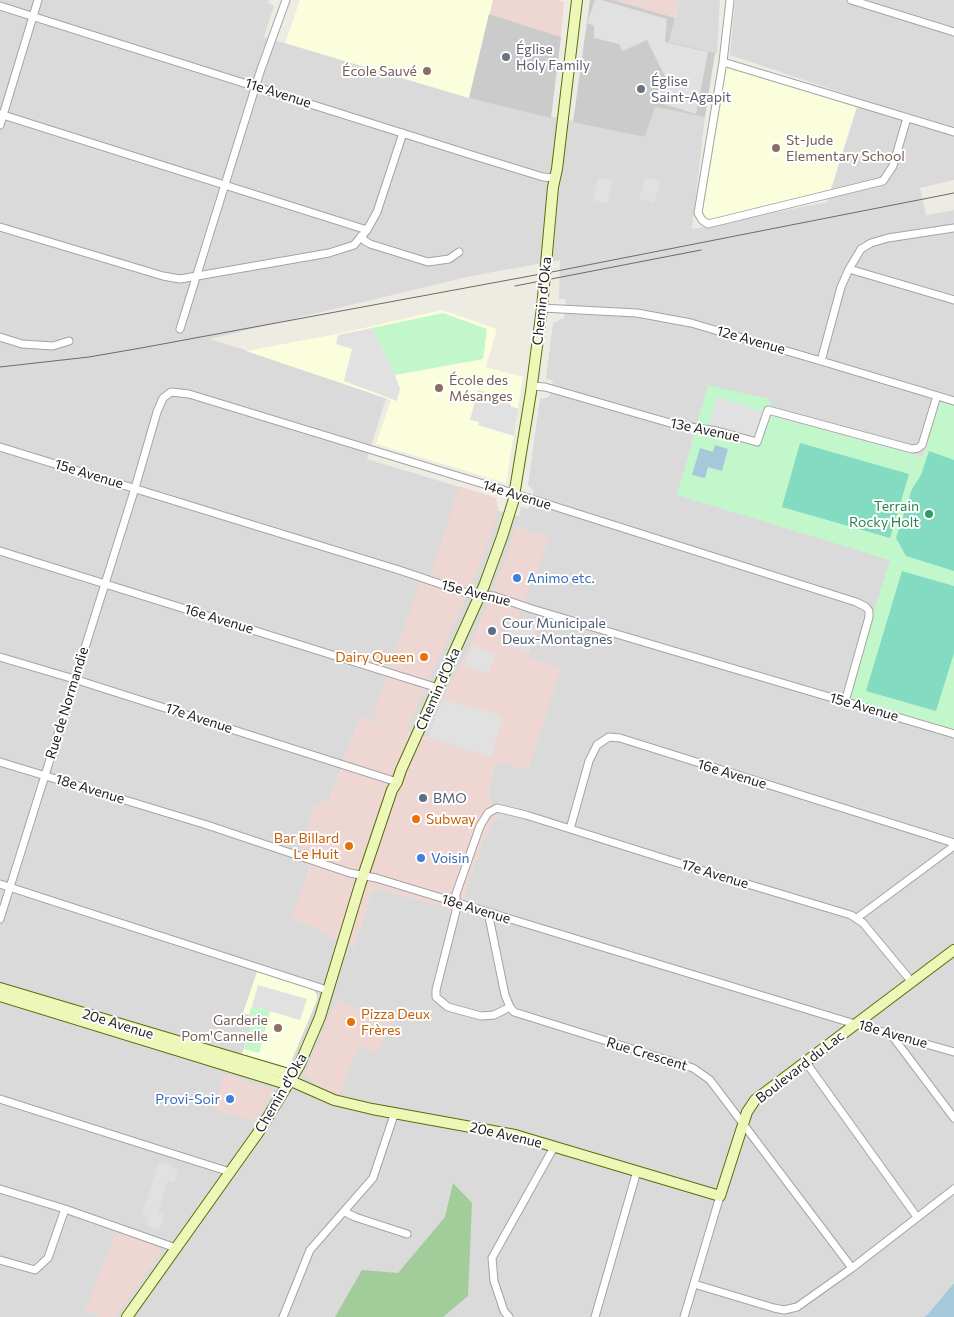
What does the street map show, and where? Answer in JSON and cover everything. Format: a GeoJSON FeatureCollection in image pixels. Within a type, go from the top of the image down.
{"type":"FeatureCollection","features":[{"type":"Feature","properties":{"kind":"main road","name":"Chemin d'Oka"},"geometry":{"type":"LineString","coordinates":[[127,1317],[268,1118],[292,1081],[320,1018],[363,875],[392,790],[398,782],[401,770],[480,595],[502,538],[514,494],[532,386],[542,308],[553,187],[556,178],[577,0]]}},
{"type":"Feature","properties":{"kind":"main road","name":"Boulevard du Lac"},"geometry":{"type":"LineString","coordinates":[[720,1196],[747,1112],[755,1100],[911,981],[949,959],[954,950]]}},
{"type":"Feature","properties":{"kind":"main road","name":"20e Avenue"},"geometry":{"type":"LineString","coordinates":[[0,988],[285,1073],[292,1081],[328,1098],[351,1104],[498,1131],[720,1196]]}},
{"type":"Feature","properties":{"kind":"main road","name":"20e Avenue"},"geometry":{"type":"LineString","coordinates":[[0,996],[280,1082],[292,1081]]}},
{"type":"Feature","properties":{"kind":"street"},"geometry":{"type":"LineString","coordinates":[[0,125],[38,0]]}},
{"type":"Feature","properties":{"kind":"street"},"geometry":{"type":"LineString","coordinates":[[180,329],[256,86],[286,0]]}},
{"type":"Feature","properties":{"kind":"street"},"geometry":{"type":"LineString","coordinates":[[730,0],[723,62],[698,213],[702,220],[708,224],[883,180],[893,166],[907,118]]}},
{"type":"Feature","properties":{"kind":"street"},"geometry":{"type":"LineString","coordinates":[[851,0],[954,32]]}},
{"type":"Feature","properties":{"kind":"street","name":"11e Avenue"},"geometry":{"type":"LineString","coordinates":[[0,6],[543,177],[556,178]]}},
{"type":"Feature","properties":{"kind":"street"},"geometry":{"type":"LineString","coordinates":[[723,62],[954,132]]}},
{"type":"Feature","properties":{"kind":"street"},"geometry":{"type":"LineString","coordinates":[[2,114],[367,230]]}},
{"type":"Feature","properties":{"kind":"street"},"geometry":{"type":"LineString","coordinates":[[0,227],[163,276],[186,279],[329,253],[354,245],[367,230],[377,212],[403,133]]}},
{"type":"Feature","properties":{"kind":"street"},"geometry":{"type":"LineString","coordinates":[[821,360],[841,286],[861,249],[888,238],[954,228]]}},
{"type":"Feature","properties":{"kind":"street"},"geometry":{"type":"LineString","coordinates":[[361,236],[370,244],[428,262],[449,259],[459,252]]}},
{"type":"Feature","properties":{"kind":"street"},"geometry":{"type":"LineString","coordinates":[[849,269],[954,300]]}},
{"type":"Feature","properties":{"kind":"street","name":"12e Avenue"},"geometry":{"type":"LineString","coordinates":[[542,308],[637,313],[691,323],[821,360],[954,402]]}},
{"type":"Feature","properties":{"kind":"street"},"geometry":{"type":"LineString","coordinates":[[0,337],[22,344],[53,346],[68,341]]}},
{"type":"Feature","properties":{"kind":"street","name":"13e Avenue"},"geometry":{"type":"LineString","coordinates":[[532,386],[677,425],[717,431],[757,442],[768,410],[912,449],[922,445],[937,396]]}},
{"type":"Feature","properties":{"kind":"street","name":"14e Avenue"},"geometry":{"type":"LineString","coordinates":[[135,488],[161,401],[165,396],[175,391],[189,394],[839,595],[861,604],[867,609],[869,618],[845,702]]}},
{"type":"Feature","properties":{"kind":"street","name":"15e Avenue"},"geometry":{"type":"LineString","coordinates":[[0,447],[470,594],[494,596],[541,612],[954,734]]}},
{"type":"Feature","properties":{"kind":"street","name":"Rue de Normandie"},"geometry":{"type":"LineString","coordinates":[[0,919],[135,488]]}},
{"type":"Feature","properties":{"kind":"street","name":"16e Avenue"},"geometry":{"type":"LineString","coordinates":[[0,551],[438,688]]}},
{"type":"Feature","properties":{"kind":"street","name":"17e Avenue"},"geometry":{"type":"LineString","coordinates":[[0,657],[398,782]]}},
{"type":"Feature","properties":{"kind":"street","name":"16e Avenue"},"geometry":{"type":"LineString","coordinates":[[570,829],[590,761],[597,745],[609,737],[620,738],[954,845]]}},
{"type":"Feature","properties":{"kind":"street","name":"18e Avenue"},"geometry":{"type":"LineString","coordinates":[[0,762],[207,825],[350,873],[363,875],[488,912],[855,1024],[954,1052]]}},
{"type":"Feature","properties":{"kind":"street","name":"17e Avenue"},"geometry":{"type":"LineString","coordinates":[[456,903],[456,894],[480,826],[493,809],[504,808],[857,918],[911,981]]}},
{"type":"Feature","properties":{"kind":"street"},"geometry":{"type":"LineString","coordinates":[[857,918],[954,845]]}},
{"type":"Feature","properties":{"kind":"street"},"geometry":{"type":"LineString","coordinates":[[0,884],[327,990]]}},
{"type":"Feature","properties":{"kind":"street"},"geometry":{"type":"LineString","coordinates":[[456,903],[456,911],[436,990],[436,997],[448,1007],[481,1016],[494,1014],[510,1007],[505,995],[488,912]]}},
{"type":"Feature","properties":{"kind":"street","name":"Rue Crescent"},"geometry":{"type":"LineString","coordinates":[[510,1007],[514,1012],[527,1017],[693,1068],[710,1080],[852,1268]]}},
{"type":"Feature","properties":{"kind":"street"},"geometry":{"type":"LineString","coordinates":[[890,1033],[954,1118]]}},
{"type":"Feature","properties":{"kind":"street"},"geometry":{"type":"LineString","coordinates":[[805,1061],[918,1217]]}},
{"type":"Feature","properties":{"kind":"street"},"geometry":{"type":"LineString","coordinates":[[0,1099],[230,1172]]}},
{"type":"Feature","properties":{"kind":"street"},"geometry":{"type":"LineString","coordinates":[[283,1317],[310,1250],[373,1178],[395,1112]]}},
{"type":"Feature","properties":{"kind":"street"},"geometry":{"type":"LineString","coordinates":[[509,1317],[504,1311],[494,1281],[492,1258],[554,1147]]}},
{"type":"Feature","properties":{"kind":"street"},"geometry":{"type":"LineString","coordinates":[[594,1317],[637,1171]]}},
{"type":"Feature","properties":{"kind":"street"},"geometry":{"type":"LineString","coordinates":[[0,1189],[65,1209],[176,1248]]}},
{"type":"Feature","properties":{"kind":"street"},"geometry":{"type":"LineString","coordinates":[[694,1284],[784,1310],[797,1307],[852,1268],[954,1189]]}},
{"type":"Feature","properties":{"kind":"street","name":"Boulevard du Lac"},"geometry":{"type":"LineString","coordinates":[[684,1317],[720,1196]]}},
{"type":"Feature","properties":{"kind":"street"},"geometry":{"type":"LineString","coordinates":[[0,1260],[35,1270],[48,1258],[65,1209]]}},
{"type":"Feature","properties":{"kind":"street"},"geometry":{"type":"LineString","coordinates":[[345,1212],[407,1234]]}},
{"type":"Feature","properties":{"kind":"shaded area"},"geometry":{"type":"Polygon","coordinates":[[[0,0],[269,0],[268,3],[274,6],[264,37],[469,98],[645,137],[655,107],[705,117],[692,229],[827,202],[860,99],[730,55],[735,0],[954,0],[954,180],[920,188],[926,215],[954,210],[954,406],[940,402],[923,457],[778,418],[678,494],[890,560],[954,734],[954,1283],[924,1317],[0,1317],[0,0]],[[560,260],[471,276],[210,339],[387,395],[367,459],[496,498],[498,511],[519,516],[521,507],[528,509],[534,491],[528,485],[540,399],[549,397],[553,381],[546,378],[553,323],[564,318],[566,299],[559,299],[560,260]],[[360,716],[329,801],[315,804],[297,860],[311,864],[292,918],[308,924],[354,948],[371,892],[378,888],[466,912],[470,901],[464,896],[482,843],[493,822],[488,795],[496,761],[360,716]]]}},
{"type":"Feature","properties":{"kind":"shaded area","name":"École Sauvé"},"geometry":{"type":"Polygon","coordinates":[[[300,0],[493,0],[469,98],[285,43],[300,0]]]}},
{"type":"Feature","properties":{"kind":"shaded area"},"geometry":{"type":"Polygon","coordinates":[[[493,0],[557,0],[564,2],[561,37],[489,14],[493,0]]]}},
{"type":"Feature","properties":{"kind":"shaded area"},"geometry":{"type":"Polygon","coordinates":[[[590,0],[613,0],[675,18],[669,42],[715,53],[705,117],[655,107],[645,137],[573,122],[590,0]]]}},
{"type":"Feature","properties":{"kind":"shaded area"},"geometry":{"type":"Polygon","coordinates":[[[595,0],[601,0],[667,19],[665,42],[708,52],[696,114],[654,101],[650,94],[669,85],[647,40],[623,51],[619,44],[594,38],[594,26],[587,23],[595,0]]]}},
{"type":"Feature","properties":{"kind":"shaded area"},"geometry":{"type":"Polygon","coordinates":[[[613,0],[680,0],[675,18],[613,0]]]}},
{"type":"Feature","properties":{"kind":"shaded area"},"geometry":{"type":"Polygon","coordinates":[[[680,0],[720,0],[717,54],[669,42],[680,0]]]}},
{"type":"Feature","properties":{"kind":"shaded area"},"geometry":{"type":"Polygon","coordinates":[[[489,14],[561,37],[551,118],[469,98],[489,14]]]}},
{"type":"Feature","properties":{"kind":"shaded area","name":"St-Jude Elementary School"},"geometry":{"type":"Polygon","coordinates":[[[723,62],[858,102],[829,195],[708,224],[698,213],[723,62]]]}},
{"type":"Feature","properties":{"kind":"shaded area"},"geometry":{"type":"Polygon","coordinates":[[[645,177],[660,181],[654,203],[639,199],[645,177]]]}},
{"type":"Feature","properties":{"kind":"shaded area"},"geometry":{"type":"Polygon","coordinates":[[[598,178],[613,181],[608,203],[593,200],[598,178]]]}},
{"type":"Feature","properties":{"kind":"shaded area","name":"École des Mésanges"},"geometry":{"type":"Polygon","coordinates":[[[442,310],[497,329],[486,367],[523,377],[506,483],[376,444],[391,400],[246,351],[342,333],[442,310]]]}},
{"type":"Feature","properties":{"kind":"shaded area"},"geometry":{"type":"Polygon","coordinates":[[[372,328],[400,389],[397,401],[344,381],[352,349],[336,344],[338,335],[372,328]]]}},
{"type":"Feature","properties":{"kind":"shaded area"},"geometry":{"type":"Polygon","coordinates":[[[478,390],[505,397],[511,406],[518,408],[514,436],[478,425],[479,422],[470,420],[478,390]]]}},
{"type":"Feature","properties":{"kind":"shaded area"},"geometry":{"type":"Polygon","coordinates":[[[717,397],[767,413],[758,446],[707,431],[717,397]]]}},
{"type":"Feature","properties":{"kind":"shaded area"},"geometry":{"type":"Polygon","coordinates":[[[459,486],[496,498],[498,511],[494,527],[473,582],[406,732],[426,739],[443,698],[470,646],[516,527],[550,537],[518,618],[540,626],[528,657],[561,669],[528,770],[496,761],[488,795],[502,817],[493,822],[482,843],[464,896],[470,901],[466,913],[462,912],[461,919],[449,914],[449,908],[378,889],[371,892],[354,948],[308,924],[291,918],[311,865],[297,860],[315,804],[329,801],[360,716],[397,728],[373,717],[423,572],[431,575],[459,486]]]}},
{"type":"Feature","properties":{"kind":"shaded area"},"geometry":{"type":"Polygon","coordinates":[[[512,621],[536,630],[528,653],[503,644],[512,621]]]}},
{"type":"Feature","properties":{"kind":"shaded area"},"geometry":{"type":"Polygon","coordinates":[[[472,645],[496,655],[488,674],[464,665],[472,645]]]}},
{"type":"Feature","properties":{"kind":"shaded area"},"geometry":{"type":"Polygon","coordinates":[[[443,699],[503,716],[491,757],[428,737],[443,699]]]}},
{"type":"Feature","properties":{"kind":"shaded area","name":"Garderie Pom'Cannelle"},"geometry":{"type":"Polygon","coordinates":[[[257,972],[314,990],[317,995],[317,1000],[290,1064],[287,1067],[242,1054],[254,1016],[243,1013],[257,972]]]}},
{"type":"Feature","properties":{"kind":"shaded area"},"geometry":{"type":"Polygon","coordinates":[[[258,985],[307,999],[300,1020],[252,1006],[258,985]]]}},
{"type":"Feature","properties":{"kind":"shaded area"},"geometry":{"type":"Polygon","coordinates":[[[337,999],[392,1021],[377,1053],[360,1046],[340,1093],[328,1092],[304,1075],[337,999]]]}},
{"type":"Feature","properties":{"kind":"shaded area"},"geometry":{"type":"Polygon","coordinates":[[[224,1074],[274,1090],[255,1121],[213,1110],[224,1074]]]}},
{"type":"Feature","properties":{"kind":"shaded area"},"geometry":{"type":"Polygon","coordinates":[[[159,1162],[173,1166],[172,1168],[178,1170],[174,1183],[168,1181],[158,1212],[164,1214],[159,1230],[146,1225],[149,1217],[142,1215],[159,1162]]]}},
{"type":"Feature","properties":{"kind":"shaded area"},"geometry":{"type":"Polygon","coordinates":[[[117,1230],[157,1246],[161,1252],[116,1317],[100,1317],[85,1311],[117,1230]]]}},
{"type":"Feature","properties":{"kind":"green space"},"geometry":{"type":"Polygon","coordinates":[[[443,313],[487,329],[483,359],[395,375],[372,328],[443,313]]]}},
{"type":"Feature","properties":{"kind":"green space"},"geometry":{"type":"Polygon","coordinates":[[[708,385],[768,399],[778,418],[923,457],[940,402],[954,406],[954,734],[845,702],[890,560],[677,495],[708,385]]]}},
{"type":"Feature","properties":{"kind":"green space"},"geometry":{"type":"Polygon","coordinates":[[[800,443],[909,474],[890,538],[782,507],[800,443]]]}},
{"type":"Feature","properties":{"kind":"green space","name":"Terrain Rocky Holt"},"geometry":{"type":"Polygon","coordinates":[[[929,451],[954,460],[954,571],[906,556],[896,538],[912,489],[921,475],[929,451]]]}},
{"type":"Feature","properties":{"kind":"green space"},"geometry":{"type":"Polygon","coordinates":[[[902,571],[954,586],[954,653],[936,711],[866,691],[902,571]]]}},
{"type":"Feature","properties":{"kind":"green space"},"geometry":{"type":"Polygon","coordinates":[[[252,1006],[270,1011],[259,1053],[244,1049],[254,1016],[249,1014],[252,1006]]]}},
{"type":"Feature","properties":{"kind":"green space"},"geometry":{"type":"Polygon","coordinates":[[[453,1183],[472,1203],[468,1296],[443,1317],[335,1317],[362,1270],[398,1273],[445,1217],[453,1183]]]}},
{"type":"Feature","properties":{"kind":"water"},"geometry":{"type":"Polygon","coordinates":[[[715,445],[728,449],[722,471],[708,467],[705,478],[692,475],[700,448],[713,452],[715,445]]]}},
{"type":"Feature","properties":{"kind":"water"},"geometry":{"type":"Polygon","coordinates":[[[954,1283],[954,1317],[924,1317],[927,1315],[954,1283]]]}},
{"type":"Feature","properties":{"kind":"tram line"},"geometry":{"type":"LineString","coordinates":[[0,367],[89,357],[141,348],[557,271],[954,193]]}},
{"type":"Feature","properties":{"kind":"tram line"},"geometry":{"type":"LineString","coordinates":[[515,286],[701,250]]}},
{"type":"Feature","properties":{"kind":"place","name":"Église Holy Family"},"geometry":{"type":"Point","coordinates":[506,57]}},
{"type":"Feature","properties":{"kind":"place","name":"École Sauvé"},"geometry":{"type":"Point","coordinates":[427,71]}},
{"type":"Feature","properties":{"kind":"place","name":"Église Saint-Agapit"},"geometry":{"type":"Point","coordinates":[641,89]}},
{"type":"Feature","properties":{"kind":"place","name":"St-Jude Elementary School"},"geometry":{"type":"Point","coordinates":[776,148]}},
{"type":"Feature","properties":{"kind":"place","name":"École des Mésanges"},"geometry":{"type":"Point","coordinates":[439,388]}},
{"type":"Feature","properties":{"kind":"place","name":"Terrain Rocky Holt"},"geometry":{"type":"Point","coordinates":[929,514]}},
{"type":"Feature","properties":{"kind":"place","name":"Animo etc."},"geometry":{"type":"Point","coordinates":[517,578]}},
{"type":"Feature","properties":{"kind":"place","name":"Cour Municipale Deux-Montagnes"},"geometry":{"type":"Point","coordinates":[492,631]}},
{"type":"Feature","properties":{"kind":"place","name":"Dairy Queen"},"geometry":{"type":"Point","coordinates":[424,657]}},
{"type":"Feature","properties":{"kind":"place","name":"BMO"},"geometry":{"type":"Point","coordinates":[423,798]}},
{"type":"Feature","properties":{"kind":"place","name":"Subway"},"geometry":{"type":"Point","coordinates":[416,819]}},
{"type":"Feature","properties":{"kind":"place","name":"Bar Billard Le Huit"},"geometry":{"type":"Point","coordinates":[349,846]}},
{"type":"Feature","properties":{"kind":"place","name":"Voisin"},"geometry":{"type":"Point","coordinates":[421,858]}},
{"type":"Feature","properties":{"kind":"place","name":"Pizza Deux Frères"},"geometry":{"type":"Point","coordinates":[351,1022]}},
{"type":"Feature","properties":{"kind":"place","name":"Garderie Pom'Cannelle"},"geometry":{"type":"Point","coordinates":[278,1028]}},
{"type":"Feature","properties":{"kind":"place","name":"Provi-Soir"},"geometry":{"type":"Point","coordinates":[230,1099]}}]}
